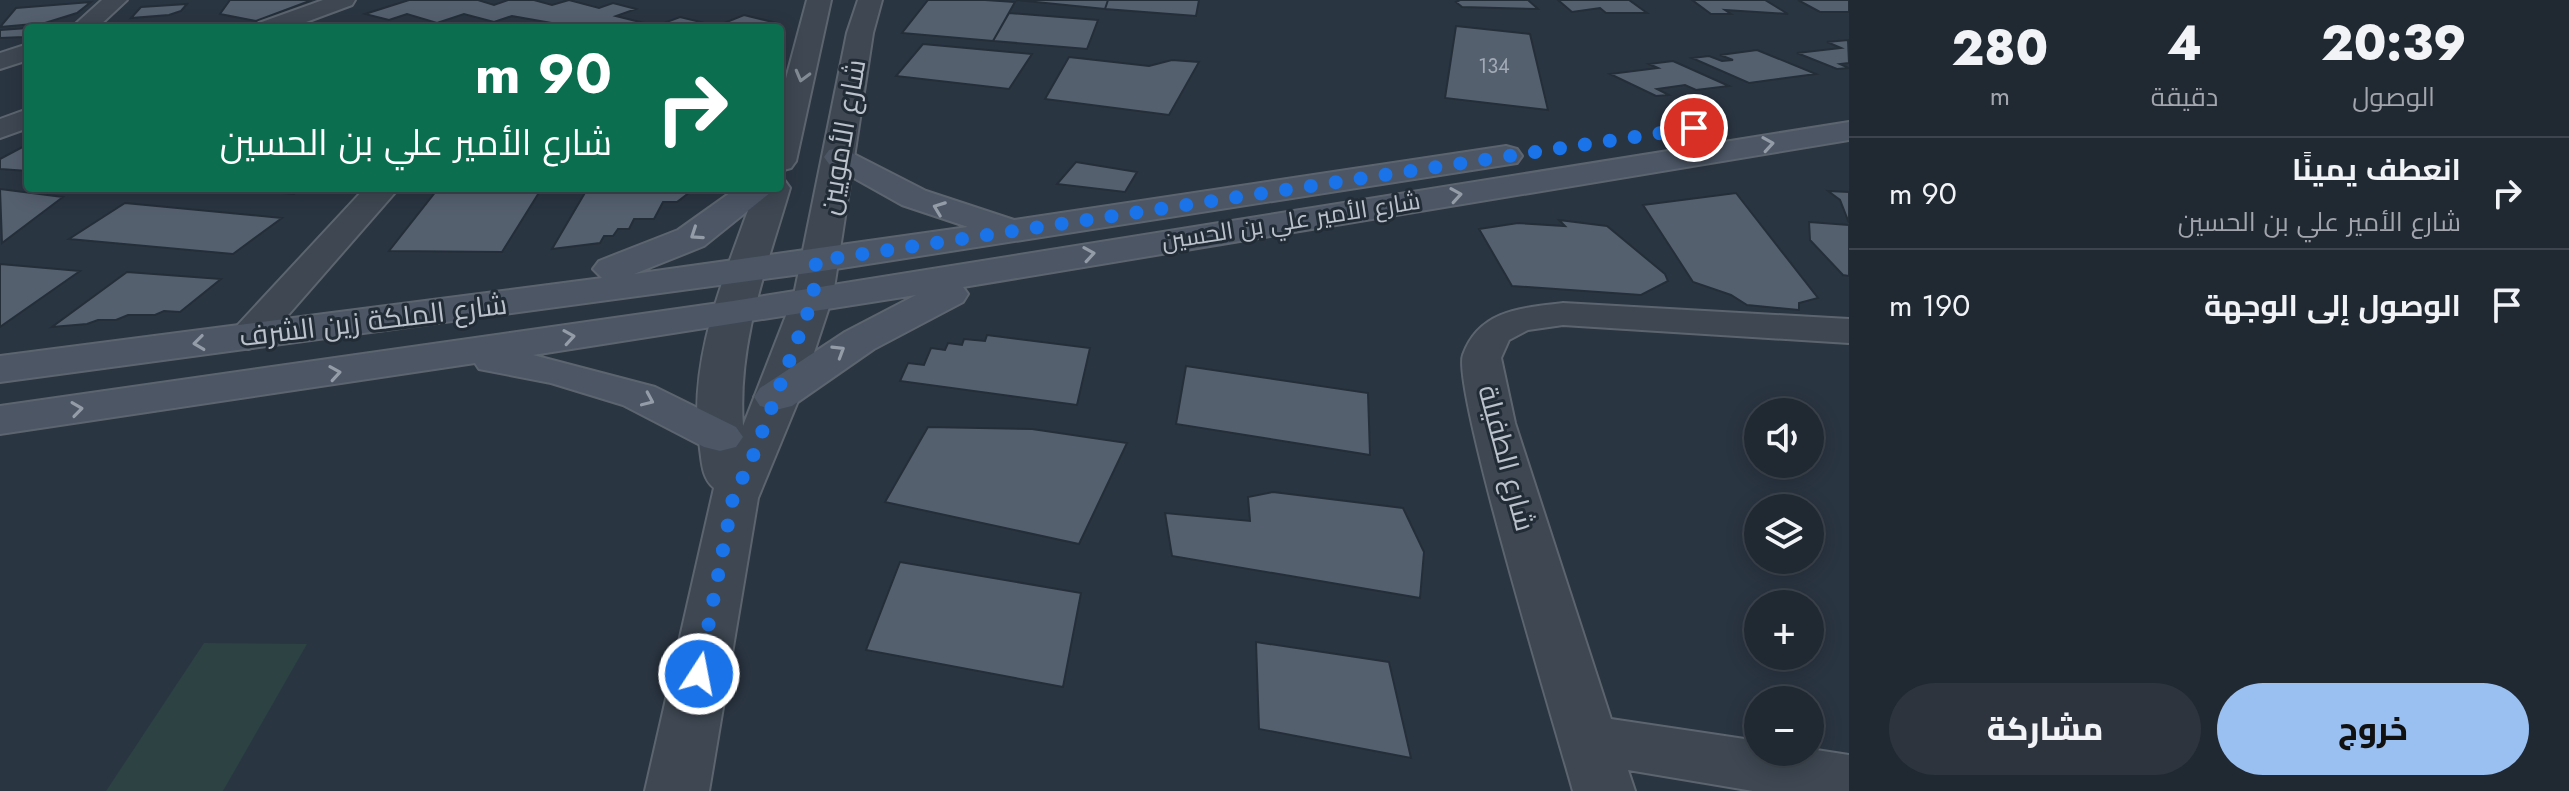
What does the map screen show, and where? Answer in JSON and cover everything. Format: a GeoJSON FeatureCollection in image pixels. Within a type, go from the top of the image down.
{"type":"FeatureCollection","features":[{"type":"Feature","properties":{"kind":"main road","name":"شارع الأمير علي بن الحسين"},"geometry":{"type":"LineString","coordinates":[[733,313],[815,280],[1849,106]]}},
{"type":"Feature","properties":{"kind":"main road","name":"شارع الأمير علي بن الحسين"},"geometry":{"type":"LineString","coordinates":[[1013,248],[1849,131]]}},
{"type":"Feature","properties":{"kind":"main road"},"geometry":{"type":"LineString","coordinates":[[776,397],[827,358],[1013,248],[972,219],[914,198],[840,157]]}},
{"type":"Feature","properties":{"kind":"main road"},"geometry":{"type":"LineString","coordinates":[[471,308],[605,272],[670,249],[753,192]]}},
{"type":"Feature","properties":{"kind":"main road","name":"شارع الأمير علي بن الحسين"},"geometry":{"type":"LineString","coordinates":[[746,270],[815,280]]}},
{"type":"Feature","properties":{"kind":"main road","name":"شارع الملكة زين الشرف"},"geometry":{"type":"LineString","coordinates":[[0,369],[746,270]]}},
{"type":"Feature","properties":{"kind":"main road","name":"شارع الملكة زين الشرف"},"geometry":{"type":"LineString","coordinates":[[0,420],[733,313]]}},
{"type":"Feature","properties":{"kind":"main road"},"geometry":{"type":"LineString","coordinates":[[464,353],[602,384],[639,396],[720,437]]}},
{"type":"Feature","properties":{"kind":"street"},"geometry":{"type":"LineString","coordinates":[[88,24],[116,0]]}},
{"type":"Feature","properties":{"kind":"street"},"geometry":{"type":"LineString","coordinates":[[279,24],[344,0]]}},
{"type":"Feature","properties":{"kind":"street","name":"شارع الأمويين"},"geometry":{"type":"LineString","coordinates":[[784,144],[819,0]]}},
{"type":"Feature","properties":{"kind":"street","name":"شارع الأمويين"},"geometry":{"type":"LineString","coordinates":[[677,791],[733,498],[776,397],[815,280],[840,157],[860,33],[870,0]]}},
{"type":"Feature","properties":{"kind":"street"},"geometry":{"type":"LineString","coordinates":[[0,61],[24,53]]}},
{"type":"Feature","properties":{"kind":"street"},"geometry":{"type":"LineString","coordinates":[[0,129],[24,120]]}},
{"type":"Feature","properties":{"kind":"street"},"geometry":{"type":"LineString","coordinates":[[248,337],[379,192]]}},
{"type":"Feature","properties":{"kind":"street","name":"شارع الأمويين"},"geometry":{"type":"LineString","coordinates":[[733,498],[720,437],[718,376],[724,335],[772,192]]}},
{"type":"Feature","properties":{"kind":"street","name":"شارع الطفيلة"},"geometry":{"type":"LineString","coordinates":[[1597,765],[1493,423],[1481,358],[1493,333],[1518,320],[1563,314],[1626,315],[1849,331]]}},
{"type":"Feature","properties":{"kind":"street"},"geometry":{"type":"LineString","coordinates":[[1597,765],[1849,781]]}},
{"type":"Feature","properties":{"kind":"green space"},"geometry":{"type":"Polygon","coordinates":[[[204,643],[307,644],[223,791],[106,791],[204,643]]]}},
{"type":"Feature","properties":{"kind":"building"},"geometry":{"type":"Polygon","coordinates":[[[230,0],[312,0],[256,21],[220,14],[230,0]]]}},
{"type":"Feature","properties":{"kind":"building"},"geometry":{"type":"Polygon","coordinates":[[[409,0],[478,0],[494,5],[508,0],[534,0],[552,5],[569,0],[599,8],[613,3],[636,9],[616,16],[648,24],[557,24],[512,16],[494,22],[464,14],[437,23],[407,14],[389,20],[365,14],[409,0]]]}},
{"type":"Feature","properties":{"kind":"building"},"geometry":{"type":"Polygon","coordinates":[[[928,0],[1015,2],[993,41],[902,33],[928,0]]]}},
{"type":"Feature","properties":{"kind":"building"},"geometry":{"type":"Polygon","coordinates":[[[1016,0],[1108,0],[1105,9],[1016,0]]]}},
{"type":"Feature","properties":{"kind":"building"},"geometry":{"type":"Polygon","coordinates":[[[1108,0],[1199,0],[1196,16],[1105,9],[1108,0]]]}},
{"type":"Feature","properties":{"kind":"building"},"geometry":{"type":"Polygon","coordinates":[[[1528,0],[1538,9],[1462,7],[1456,2],[1528,0]]]}},
{"type":"Feature","properties":{"kind":"building"},"geometry":{"type":"Polygon","coordinates":[[[1558,0],[1629,0],[1647,13],[1606,13],[1600,8],[1572,12],[1558,0]]]}},
{"type":"Feature","properties":{"kind":"building"},"geometry":{"type":"Polygon","coordinates":[[[1692,0],[1765,0],[1788,14],[1725,10],[1731,14],[1711,14],[1692,0]]]}},
{"type":"Feature","properties":{"kind":"building"},"geometry":{"type":"Polygon","coordinates":[[[1798,0],[1849,0],[1849,12],[1820,12],[1798,0]]]}},
{"type":"Feature","properties":{"kind":"building"},"geometry":{"type":"Polygon","coordinates":[[[91,2],[77,13],[45,23],[0,27],[16,8],[91,2]]]}},
{"type":"Feature","properties":{"kind":"building"},"geometry":{"type":"Polygon","coordinates":[[[187,4],[181,11],[169,15],[131,18],[141,7],[187,4]]]}},
{"type":"Feature","properties":{"kind":"building"},"geometry":{"type":"Polygon","coordinates":[[[1009,13],[1098,20],[1087,49],[993,41],[1009,13]]]}},
{"type":"Feature","properties":{"kind":"building"},"geometry":{"type":"Polygon","coordinates":[[[744,15],[777,23],[774,24],[722,24],[744,15]]]}},
{"type":"Feature","properties":{"kind":"building"},"geometry":{"type":"Polygon","coordinates":[[[680,17],[709,24],[661,24],[680,17]]]}},
{"type":"Feature","properties":{"kind":"building"},"geometry":{"type":"Polygon","coordinates":[[[1456,26],[1530,34],[1548,110],[1445,98],[1456,26]]]}},
{"type":"Feature","properties":{"kind":"building"},"geometry":{"type":"Polygon","coordinates":[[[24,28],[24,37],[0,38],[0,30],[24,28]]]}},
{"type":"Feature","properties":{"kind":"building"},"geometry":{"type":"Polygon","coordinates":[[[1848,40],[1849,63],[1840,64],[1849,68],[1837,69],[1797,53],[1841,48],[1827,42],[1848,40]]]}},
{"type":"Feature","properties":{"kind":"building"},"geometry":{"type":"Polygon","coordinates":[[[923,44],[1032,54],[1009,89],[896,76],[923,44]]]}},
{"type":"Feature","properties":{"kind":"building"},"geometry":{"type":"Polygon","coordinates":[[[1757,50],[1816,74],[1749,83],[1692,58],[1709,56],[1722,61],[1733,60],[1720,55],[1757,50]]]}},
{"type":"Feature","properties":{"kind":"building"},"geometry":{"type":"Polygon","coordinates":[[[1069,57],[1149,66],[1172,60],[1199,62],[1169,115],[1045,99],[1069,57]]]}},
{"type":"Feature","properties":{"kind":"building"},"geometry":{"type":"Polygon","coordinates":[[[1673,61],[1729,86],[1696,90],[1685,85],[1657,89],[1669,95],[1656,96],[1610,74],[1658,68],[1649,64],[1673,61]]]}},
{"type":"Feature","properties":{"kind":"building"},"geometry":{"type":"Polygon","coordinates":[[[24,146],[24,171],[0,169],[0,159],[24,146]]]}},
{"type":"Feature","properties":{"kind":"building"},"geometry":{"type":"Polygon","coordinates":[[[1076,162],[1137,172],[1125,192],[1057,184],[1076,162]]]}},
{"type":"Feature","properties":{"kind":"building"},"geometry":{"type":"Polygon","coordinates":[[[0,189],[63,197],[2,243],[0,189]]]}},
{"type":"Feature","properties":{"kind":"building"},"geometry":{"type":"Polygon","coordinates":[[[1828,191],[1849,192],[1849,223],[1840,200],[1828,191]]]}},
{"type":"Feature","properties":{"kind":"building"},"geometry":{"type":"Polygon","coordinates":[[[435,192],[539,192],[502,252],[389,251],[435,192]]]}},
{"type":"Feature","properties":{"kind":"building"},"geometry":{"type":"Polygon","coordinates":[[[585,192],[690,192],[677,202],[663,202],[654,219],[634,219],[629,229],[618,229],[613,236],[604,236],[600,243],[552,249],[585,192]]]}},
{"type":"Feature","properties":{"kind":"building"},"geometry":{"type":"Polygon","coordinates":[[[1736,193],[1818,298],[1799,303],[1799,310],[1747,305],[1731,295],[1693,282],[1643,205],[1736,193]]]}},
{"type":"Feature","properties":{"kind":"building"},"geometry":{"type":"Polygon","coordinates":[[[125,203],[282,218],[233,254],[69,239],[125,203]]]}},
{"type":"Feature","properties":{"kind":"building"},"geometry":{"type":"Polygon","coordinates":[[[1559,220],[1607,226],[1665,274],[1668,281],[1641,295],[1512,286],[1479,229],[1518,223],[1565,226],[1559,220]]]}},
{"type":"Feature","properties":{"kind":"building"},"geometry":{"type":"Polygon","coordinates":[[[1809,222],[1849,225],[1849,276],[1843,275],[1810,240],[1809,222]]]}},
{"type":"Feature","properties":{"kind":"building"},"geometry":{"type":"Polygon","coordinates":[[[0,264],[80,271],[0,327],[0,264]]]}},
{"type":"Feature","properties":{"kind":"building"},"geometry":{"type":"Polygon","coordinates":[[[127,272],[221,279],[180,312],[128,315],[116,320],[52,327],[127,272]]]}},
{"type":"Feature","properties":{"kind":"building"},"geometry":{"type":"Polygon","coordinates":[[[987,335],[1090,348],[1077,405],[900,381],[908,363],[924,365],[931,348],[945,350],[948,343],[962,345],[964,339],[985,341],[987,335]]]}},
{"type":"Feature","properties":{"kind":"building"},"geometry":{"type":"Polygon","coordinates":[[[1186,366],[1368,393],[1370,455],[1176,424],[1186,366]]]}},
{"type":"Feature","properties":{"kind":"building"},"geometry":{"type":"Polygon","coordinates":[[[928,427],[1032,429],[1127,443],[1079,544],[885,502],[928,427]]]}},
{"type":"Feature","properties":{"kind":"building"},"geometry":{"type":"Polygon","coordinates":[[[1273,492],[1403,508],[1424,552],[1420,598],[1172,556],[1165,513],[1250,521],[1248,497],[1273,492]]]}},
{"type":"Feature","properties":{"kind":"building"},"geometry":{"type":"Polygon","coordinates":[[[900,562],[1081,593],[1063,687],[866,650],[900,562]]]}},
{"type":"Feature","properties":{"kind":"building"},"geometry":{"type":"Polygon","coordinates":[[[1256,642],[1389,662],[1411,758],[1259,729],[1256,642]]]}},
{"type":"Feature","properties":{"kind":"route"},"geometry":{"type":"LineString","coordinates":[[699,674],[733,498],[753,456],[813,299],[816,261],[1694,128]]}}]}
